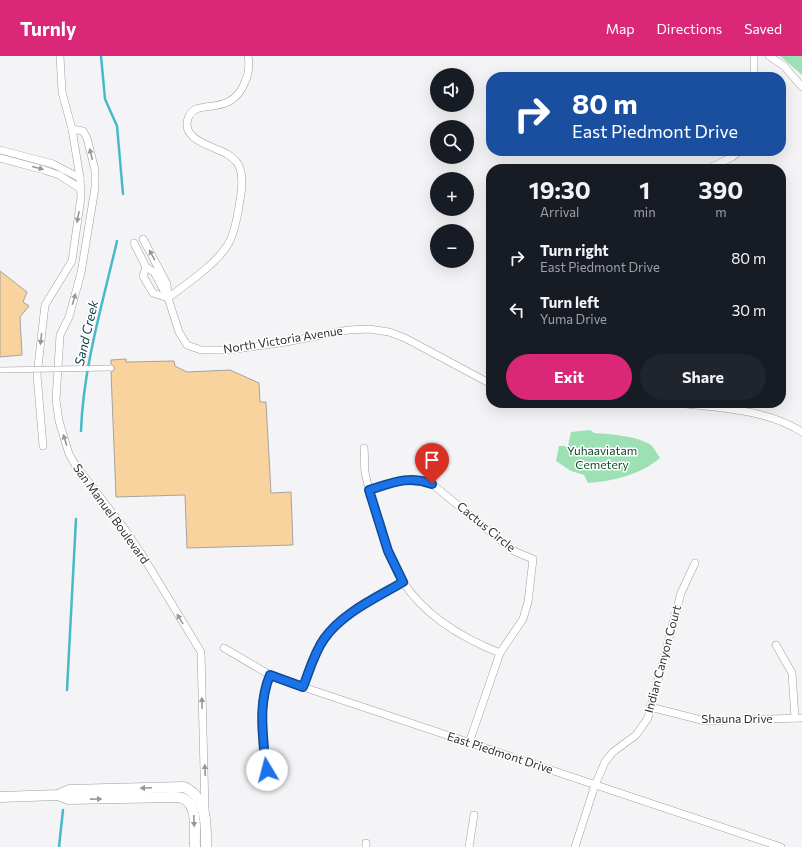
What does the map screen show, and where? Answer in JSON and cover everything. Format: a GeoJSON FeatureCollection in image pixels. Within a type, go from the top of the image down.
{"type":"FeatureCollection","features":[{"type":"Feature","properties":{"kind":"main road"},"geometry":{"type":"LineString","coordinates":[[54,795],[68,790],[184,787],[196,795],[205,815],[206,847]]}},
{"type":"Feature","properties":{"kind":"main road"},"geometry":{"type":"LineString","coordinates":[[0,797],[54,795],[69,799],[174,797],[184,799],[190,804],[194,812],[194,847]]}},
{"type":"Feature","properties":{"kind":"street"},"geometry":{"type":"LineString","coordinates":[[43,446],[38,375],[45,306],[72,261],[81,189],[72,129],[62,92],[60,56]]}},
{"type":"Feature","properties":{"kind":"street"},"geometry":{"type":"LineString","coordinates":[[168,298],[219,256],[227,246],[231,236],[241,193],[241,171],[238,164],[227,153],[194,138],[190,133],[188,122],[192,112],[196,108],[227,104],[238,94],[243,86],[249,70],[248,56]]}},
{"type":"Feature","properties":{"kind":"street"},"geometry":{"type":"LineString","coordinates":[[754,56],[754,72]]}},
{"type":"Feature","properties":{"kind":"street"},"geometry":{"type":"LineString","coordinates":[[769,56],[784,66],[802,87]]}},
{"type":"Feature","properties":{"kind":"street","name":"San Manuel Boulevard"},"geometry":{"type":"LineString","coordinates":[[72,129],[83,131],[87,138],[95,170],[95,188],[82,273],[69,317],[60,335],[56,393],[59,421],[69,454],[76,466],[124,528],[201,652],[205,815]]}},
{"type":"Feature","properties":{"kind":"street"},"geometry":{"type":"LineString","coordinates":[[0,150],[53,164],[80,178]]}},
{"type":"Feature","properties":{"kind":"street"},"geometry":{"type":"LineString","coordinates":[[718,164],[733,156]]}},
{"type":"Feature","properties":{"kind":"street"},"geometry":{"type":"LineString","coordinates":[[0,158],[59,175],[81,189]]}},
{"type":"Feature","properties":{"kind":"street"},"geometry":{"type":"LineString","coordinates":[[143,239],[167,284],[168,298]]}},
{"type":"Feature","properties":{"kind":"street"},"geometry":{"type":"LineString","coordinates":[[134,243],[146,267],[154,272],[168,298]]}},
{"type":"Feature","properties":{"kind":"street"},"geometry":{"type":"LineString","coordinates":[[146,267],[144,276],[153,293],[168,298]]}},
{"type":"Feature","properties":{"kind":"street","name":"North Victoria Avenue"},"geometry":{"type":"LineString","coordinates":[[168,298],[179,332],[187,345],[201,350],[228,350],[280,343],[348,330],[369,328],[389,332],[405,338],[486,381]]}},
{"type":"Feature","properties":{"kind":"street"},"geometry":{"type":"LineString","coordinates":[[0,370],[111,368]]}},
{"type":"Feature","properties":{"kind":"street"},"geometry":{"type":"LineString","coordinates":[[717,408],[748,412],[781,421],[802,432]]}},
{"type":"Feature","properties":{"kind":"street"},"geometry":{"type":"LineString","coordinates":[[364,448],[365,471],[369,490],[388,551],[403,582],[419,601],[452,630],[478,645],[500,653]]}},
{"type":"Feature","properties":{"kind":"street","name":"Cactus Circle"},"geometry":{"type":"LineString","coordinates":[[369,490],[410,479],[421,480],[432,484],[505,544],[516,552],[532,559],[528,602],[523,619],[500,653],[469,743]]}},
{"type":"Feature","properties":{"kind":"street","name":"Indian Canyon Court"},"geometry":{"type":"LineString","coordinates":[[576,847],[595,785],[605,762],[613,752],[636,735],[648,718],[681,594],[695,564]]}},
{"type":"Feature","properties":{"kind":"street"},"geometry":{"type":"LineString","coordinates":[[303,687],[323,641],[331,630],[356,610],[403,582]]}},
{"type":"Feature","properties":{"kind":"street"},"geometry":{"type":"LineString","coordinates":[[776,645],[792,673],[798,718]]}},
{"type":"Feature","properties":{"kind":"street","name":"East Piedmont Drive"},"geometry":{"type":"LineString","coordinates":[[224,648],[270,675],[303,687],[781,847]]}},
{"type":"Feature","properties":{"kind":"street"},"geometry":{"type":"LineString","coordinates":[[269,779],[265,762],[262,702],[264,689],[270,675]]}},
{"type":"Feature","properties":{"kind":"street","name":"Shauna Drive"},"geometry":{"type":"LineString","coordinates":[[650,707],[705,721],[798,718]]}},
{"type":"Feature","properties":{"kind":"street"},"geometry":{"type":"LineString","coordinates":[[469,847],[474,815]]}},
{"type":"Feature","properties":{"kind":"green space"},"geometry":{"type":"Polygon","coordinates":[[[780,56],[802,56],[802,75],[780,56]]]}},
{"type":"Feature","properties":{"kind":"green space","name":"Yuhaaviatam Cemetery"},"geometry":{"type":"Polygon","coordinates":[[[590,430],[594,433],[639,439],[651,445],[660,458],[644,469],[635,473],[607,481],[588,483],[584,475],[571,471],[556,461],[559,446],[568,446],[571,432],[590,430]]]}},
{"type":"Feature","properties":{"kind":"building"},"geometry":{"type":"Polygon","coordinates":[[[0,271],[27,292],[23,302],[29,306],[20,317],[22,355],[0,357],[0,271]]]}},
{"type":"Feature","properties":{"kind":"building"},"geometry":{"type":"Polygon","coordinates":[[[126,359],[126,362],[174,361],[175,366],[187,372],[230,370],[259,383],[260,402],[266,402],[271,493],[291,492],[293,545],[187,548],[185,495],[116,497],[111,372],[115,368],[111,364],[111,360],[126,359]]]}},
{"type":"Feature","properties":{"kind":"waterway","name":"Sand Creek"},"geometry":{"type":"LineString","coordinates":[[101,56],[105,99],[117,126],[123,194]]}},
{"type":"Feature","properties":{"kind":"waterway","name":"Sand Creek"},"geometry":{"type":"LineString","coordinates":[[81,431],[90,359],[117,241]]}},
{"type":"Feature","properties":{"kind":"waterway","name":"Sand Creek"},"geometry":{"type":"LineString","coordinates":[[67,690],[76,519]]}},
{"type":"Feature","properties":{"kind":"waterway","name":"Sand Creek"},"geometry":{"type":"LineString","coordinates":[[59,847],[63,810]]}},
{"type":"Feature","properties":{"kind":"route"},"geometry":{"type":"LineString","coordinates":[[267,770],[265,762],[262,702],[264,689],[270,675],[303,687],[323,641],[331,630],[362,606],[403,582],[388,551],[369,490],[410,479],[421,480],[432,484]]}}]}
